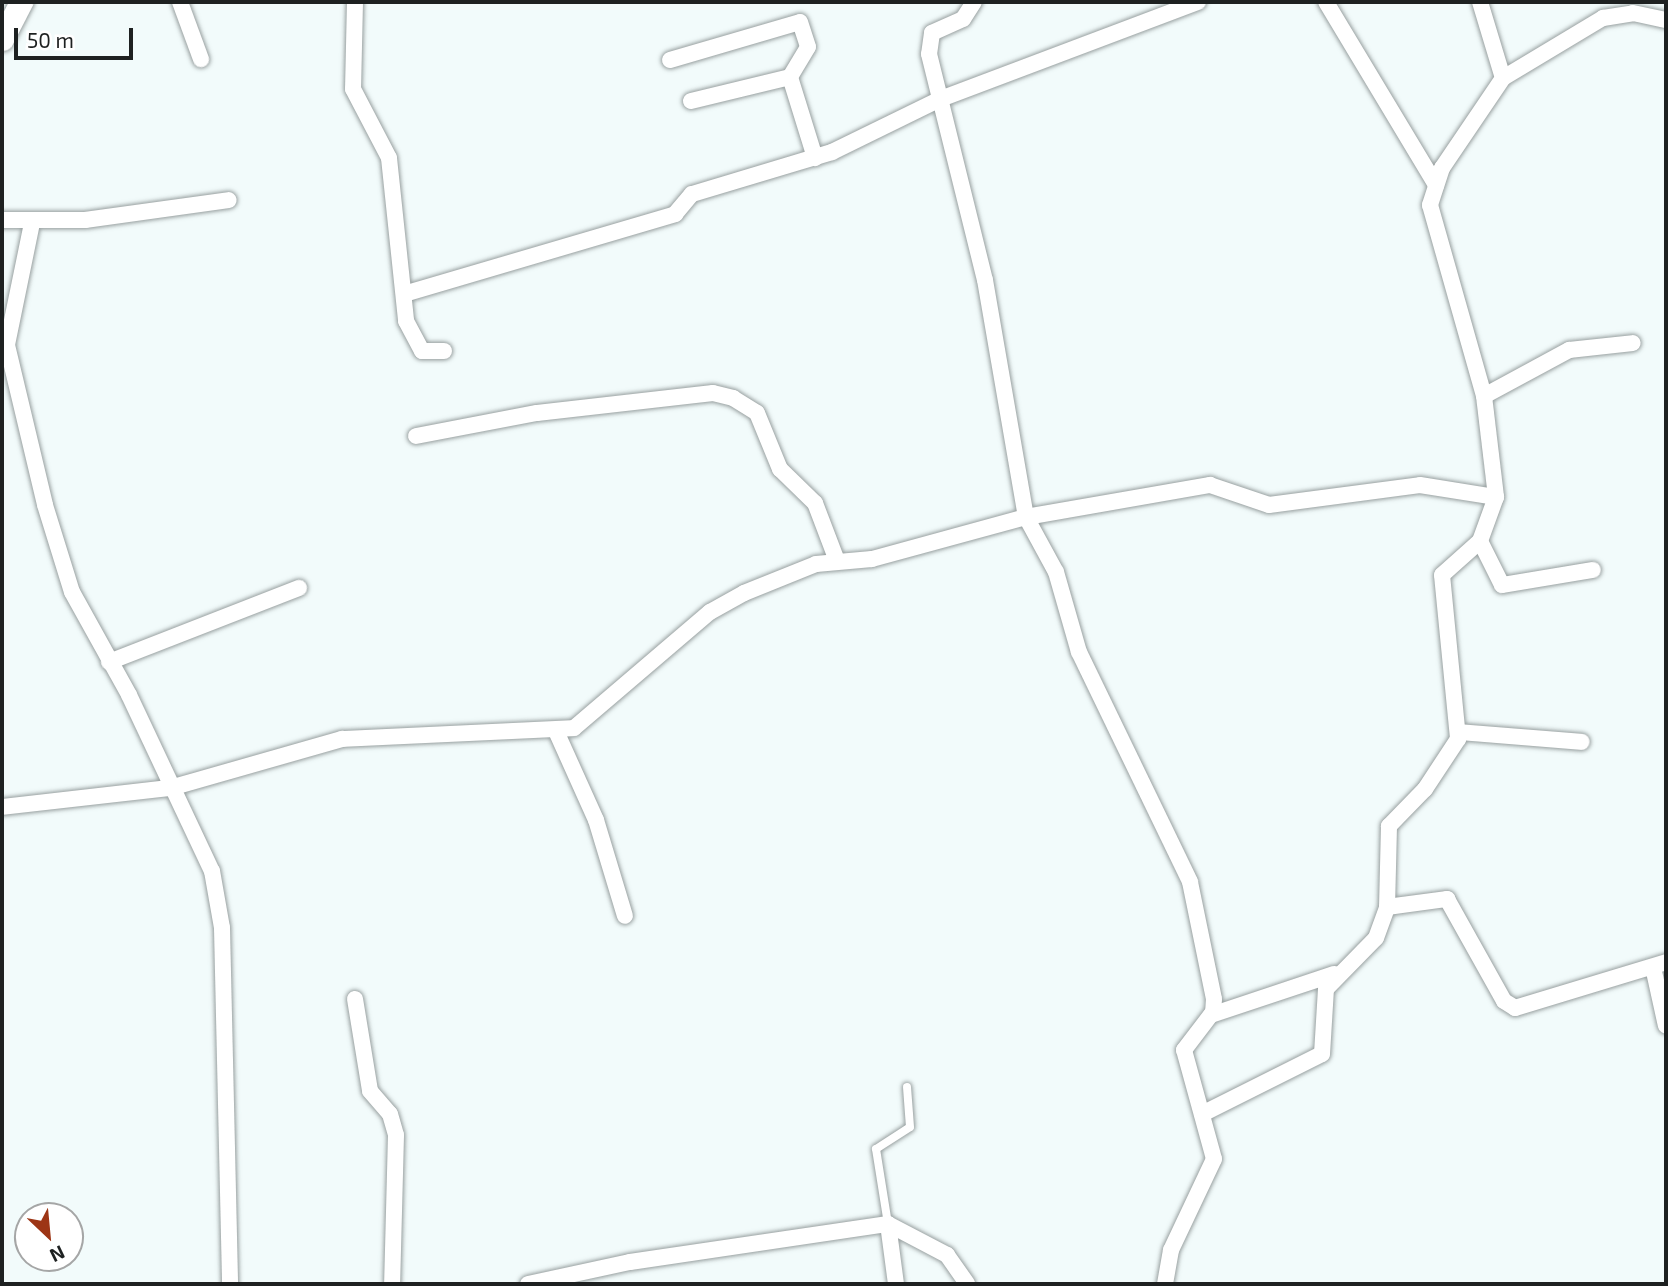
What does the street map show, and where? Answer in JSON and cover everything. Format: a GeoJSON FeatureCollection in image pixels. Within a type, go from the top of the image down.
{"type":"FeatureCollection","features":[{"type":"Feature","properties":{"kind":"main road"},"geometry":{"type":"LineString","coordinates":[[2,39],[21,2]]}},
{"type":"Feature","properties":{"kind":"street"},"geometry":{"type":"LineString","coordinates":[[180,2],[201,59]]}},
{"type":"Feature","properties":{"kind":"street"},"geometry":{"type":"LineString","coordinates":[[355,2],[353,89],[389,158],[406,321],[418,347],[444,351]]}},
{"type":"Feature","properties":{"kind":"street"},"geometry":{"type":"LineString","coordinates":[[974,2],[969,13],[929,39],[938,100],[985,280],[1026,517],[1056,572],[1079,652],[1190,882],[1214,999],[1211,1015],[1184,1050],[1214,1159],[1171,1250],[1165,1284]]}},
{"type":"Feature","properties":{"kind":"street"},"geometry":{"type":"LineString","coordinates":[[404,294],[676,214],[692,194],[815,158],[938,100],[1198,2]]}},
{"type":"Feature","properties":{"kind":"street"},"geometry":{"type":"LineString","coordinates":[[1326,2],[1436,185]]}},
{"type":"Feature","properties":{"kind":"street"},"geometry":{"type":"LineString","coordinates":[[1480,2],[1503,78]]}},
{"type":"Feature","properties":{"kind":"street"},"geometry":{"type":"LineString","coordinates":[[1211,1015],[1334,974],[1376,938],[1387,907],[1389,826],[1444,765],[1459,732],[1439,588],[1450,565],[1480,541],[1496,497],[1485,396],[1434,229],[1436,185],[1503,78],[1603,18],[1633,13],[1666,20]]}},
{"type":"Feature","properties":{"kind":"street"},"geometry":{"type":"LineString","coordinates":[[670,61],[800,22],[808,47],[790,77],[691,101]]}},
{"type":"Feature","properties":{"kind":"street"},"geometry":{"type":"LineString","coordinates":[[790,77],[815,158]]}},
{"type":"Feature","properties":{"kind":"street"},"geometry":{"type":"LineString","coordinates":[[2,220],[32,223],[229,200]]}},
{"type":"Feature","properties":{"kind":"street"},"geometry":{"type":"LineString","coordinates":[[32,223],[8,327],[13,382],[61,559],[212,872],[222,928],[230,1284]]}},
{"type":"Feature","properties":{"kind":"street"},"geometry":{"type":"LineString","coordinates":[[1485,396],[1569,350],[1633,343]]}},
{"type":"Feature","properties":{"kind":"street"},"geometry":{"type":"LineString","coordinates":[[416,436],[537,414],[713,393],[733,398],[757,413],[780,469],[815,503],[837,561]]}},
{"type":"Feature","properties":{"kind":"street"},"geometry":{"type":"LineString","coordinates":[[2,807],[170,788],[341,740],[467,730],[556,732],[591,719],[729,600],[837,561],[909,551],[1026,517],[1210,485],[1269,505],[1420,485],[1496,497]]}},
{"type":"Feature","properties":{"kind":"street"},"geometry":{"type":"LineString","coordinates":[[1480,541],[1502,585],[1593,570]]}},
{"type":"Feature","properties":{"kind":"street"},"geometry":{"type":"LineString","coordinates":[[109,662],[299,588]]}},
{"type":"Feature","properties":{"kind":"street"},"geometry":{"type":"LineString","coordinates":[[556,732],[596,820],[625,916]]}},
{"type":"Feature","properties":{"kind":"street"},"geometry":{"type":"LineString","coordinates":[[1459,732],[1582,743]]}},
{"type":"Feature","properties":{"kind":"street"},"geometry":{"type":"LineString","coordinates":[[1387,907],[1447,900],[1504,1001],[1515,1007],[1660,965],[1666,1027]]}},
{"type":"Feature","properties":{"kind":"street"},"geometry":{"type":"LineString","coordinates":[[1202,1114],[1322,1055],[1320,1007],[1334,974]]}},
{"type":"Feature","properties":{"kind":"street"},"geometry":{"type":"LineString","coordinates":[[355,999],[370,1091],[390,1114],[396,1135],[392,1284]]}},
{"type":"Feature","properties":{"kind":"street"},"geometry":{"type":"LineString","coordinates":[[888,1224],[896,1284]]}},
{"type":"Feature","properties":{"kind":"street"},"geometry":{"type":"LineString","coordinates":[[528,1284],[630,1262],[888,1224],[947,1255],[967,1284]]}},
{"type":"Feature","properties":{"kind":"lane"},"geometry":{"type":"LineString","coordinates":[[888,1224],[876,1149],[910,1127],[907,1087]]}}]}
